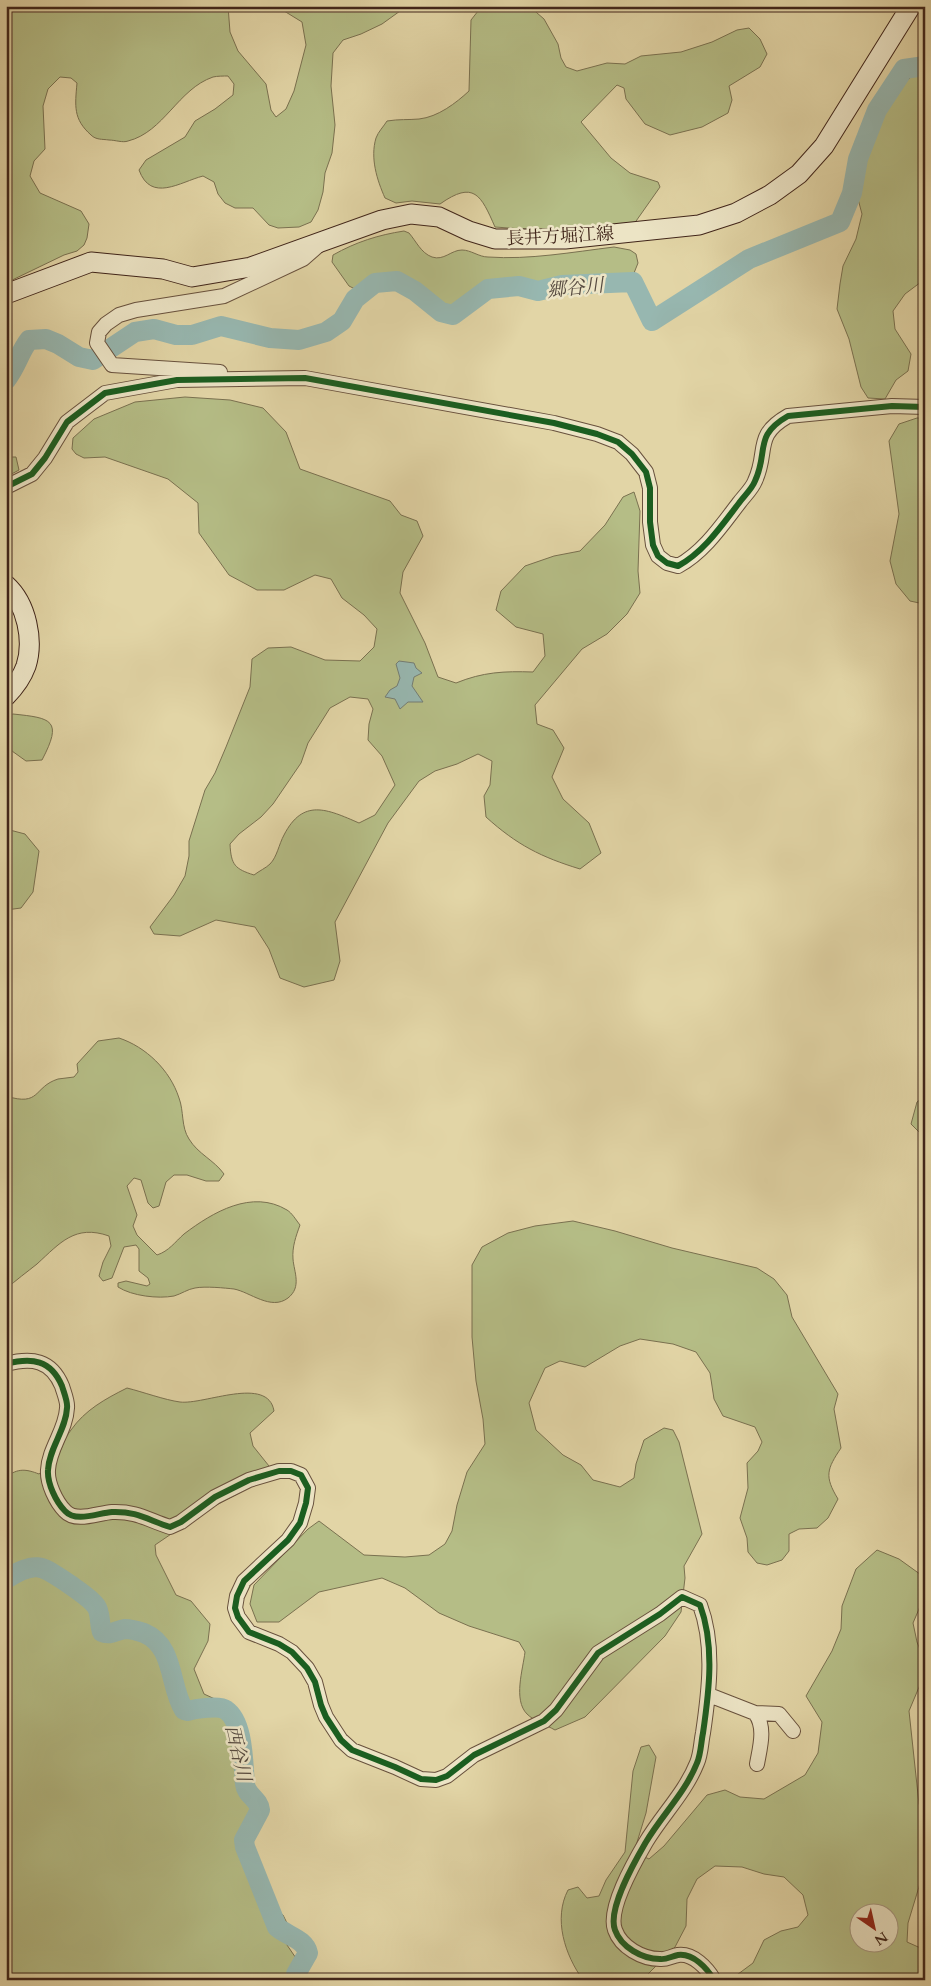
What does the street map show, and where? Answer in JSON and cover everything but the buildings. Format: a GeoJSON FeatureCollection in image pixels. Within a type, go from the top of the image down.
{"type":"FeatureCollection","features":[{"type":"Feature","properties":{"kind":"main road","name":"長井方堀江線"},"geometry":{"type":"LineString","coordinates":[[6,294],[91,262],[163,269],[192,276],[251,267],[382,220],[411,214],[439,217],[469,231],[495,239],[566,239],[699,225],[736,213],[770,195],[799,174],[824,146],[912,6]]}},
{"type":"Feature","properties":{"kind":"main road"},"geometry":{"type":"LineString","coordinates":[[6,585],[23,609],[30,641],[26,666],[15,686],[6,696]]}},
{"type":"Feature","properties":{"kind":"street"},"geometry":{"type":"LineString","coordinates":[[233,379],[218,371],[112,365],[97,343],[98,332],[119,315],[136,310],[224,296],[303,259],[323,241]]}},
{"type":"Feature","properties":{"kind":"street"},"geometry":{"type":"LineString","coordinates":[[6,487],[32,474],[45,458],[67,422],[106,393],[178,380],[305,378],[554,423],[597,434],[618,442],[632,454],[646,472],[650,488],[650,522],[653,546],[658,556],[667,563],[678,566],[690,560],[707,542],[755,482],[766,434],[775,423],[788,416],[892,406],[925,407]]}},
{"type":"Feature","properties":{"kind":"street"},"geometry":{"type":"LineString","coordinates":[[6,1364],[23,1360],[42,1362],[57,1375],[68,1408],[63,1426],[52,1450],[48,1471],[56,1499],[66,1513],[76,1517],[113,1512],[132,1512],[170,1527],[215,1497],[249,1480],[279,1471],[291,1471],[301,1475],[308,1488],[300,1523],[288,1540],[244,1581],[237,1596],[235,1608],[248,1632],[279,1644],[292,1652],[307,1668],[315,1682],[326,1717],[341,1740],[352,1750],[421,1779],[436,1780],[447,1776],[474,1755],[544,1721],[556,1710],[598,1653],[660,1614],[682,1597],[700,1606],[705,1618],[708,1638],[709,1695],[698,1761],[681,1795],[647,1841],[618,1898],[614,1915],[614,1930],[626,1947],[642,1956],[661,1960],[681,1954],[695,1959],[708,1970],[714,1980]]}},
{"type":"Feature","properties":{"kind":"street"},"geometry":{"type":"LineString","coordinates":[[709,1695],[755,1712],[779,1714],[794,1731]]}},
{"type":"Feature","properties":{"kind":"street"},"geometry":{"type":"LineString","coordinates":[[755,1712],[761,1723],[762,1733],[757,1764]]}},
{"type":"Feature","properties":{"kind":"green space"},"geometry":{"type":"Polygon","coordinates":[[[6,6],[228,6],[230,32],[238,51],[266,84],[271,110],[276,117],[286,109],[294,91],[306,45],[302,22],[276,6],[407,6],[382,24],[343,40],[333,53],[331,86],[335,125],[332,153],[325,173],[323,192],[318,210],[311,222],[299,227],[278,228],[269,225],[253,208],[235,208],[225,203],[218,194],[214,182],[203,176],[167,188],[158,188],[151,186],[144,180],[139,170],[146,160],[185,137],[195,121],[233,95],[234,84],[228,76],[213,77],[201,83],[180,100],[152,129],[141,136],[124,142],[97,139],[85,129],[76,112],[77,83],[71,78],[60,77],[48,89],[43,106],[45,149],[34,161],[30,176],[40,193],[81,211],[89,224],[87,238],[84,245],[77,251],[64,255],[6,283],[6,6]]]}},
{"type":"Feature","properties":{"kind":"green space"},"geometry":{"type":"Polygon","coordinates":[[[482,6],[529,6],[544,19],[558,44],[561,58],[566,67],[577,71],[607,63],[625,64],[641,56],[681,52],[712,42],[737,30],[749,28],[760,39],[767,54],[760,67],[729,86],[732,100],[728,113],[702,127],[670,135],[645,124],[626,99],[624,88],[617,85],[581,122],[611,158],[630,173],[658,182],[660,187],[634,224],[564,232],[495,227],[480,199],[475,194],[469,192],[461,193],[440,204],[412,201],[396,203],[385,198],[379,184],[374,161],[376,138],[387,121],[426,118],[452,105],[469,91],[471,20],[482,6]]]}},
{"type":"Feature","properties":{"kind":"green space"},"geometry":{"type":"Polygon","coordinates":[[[913,75],[925,77],[925,279],[905,294],[893,311],[895,329],[911,354],[908,371],[896,380],[885,399],[868,398],[861,387],[849,339],[837,309],[840,284],[843,266],[856,239],[862,214],[858,199],[865,162],[881,114],[891,97],[913,75]]]}},
{"type":"Feature","properties":{"kind":"green space"},"geometry":{"type":"Polygon","coordinates":[[[404,231],[409,233],[425,253],[436,258],[444,257],[458,250],[469,251],[485,257],[504,258],[551,255],[614,247],[630,250],[636,254],[638,263],[634,273],[626,279],[561,283],[538,288],[520,284],[486,287],[452,313],[442,309],[416,288],[399,279],[374,281],[355,289],[349,286],[332,262],[333,255],[350,246],[376,237],[404,231]]]}},
{"type":"Feature","properties":{"kind":"green space"},"geometry":{"type":"Polygon","coordinates":[[[185,397],[230,400],[263,408],[286,432],[300,469],[390,501],[401,515],[417,521],[423,536],[403,572],[400,593],[425,643],[438,677],[456,683],[475,676],[494,673],[533,672],[545,656],[543,634],[516,627],[496,610],[501,591],[525,566],[554,556],[580,551],[605,525],[623,497],[634,492],[640,511],[638,571],[640,593],[627,614],[607,634],[582,649],[535,705],[537,724],[553,730],[564,748],[552,777],[563,799],[589,823],[601,853],[580,869],[541,855],[519,843],[497,827],[486,817],[484,796],[490,785],[492,761],[478,754],[457,764],[435,771],[419,781],[388,823],[335,922],[340,961],[334,980],[304,987],[280,978],[269,949],[255,927],[216,920],[180,936],[154,934],[150,927],[174,895],[185,876],[189,856],[189,841],[205,790],[215,773],[250,687],[252,659],[268,648],[291,647],[325,660],[360,661],[374,647],[377,629],[364,615],[342,598],[331,579],[315,575],[284,590],[257,590],[229,575],[199,533],[198,503],[168,479],[105,457],[84,458],[76,454],[72,449],[73,438],[94,419],[135,402],[185,397]],[[350,697],[330,708],[308,743],[301,763],[273,804],[230,844],[233,861],[238,868],[254,875],[268,865],[274,858],[291,823],[308,811],[326,811],[359,823],[375,815],[395,785],[382,756],[368,740],[369,724],[373,709],[368,699],[350,697]]]}},
{"type":"Feature","properties":{"kind":"green space"},"geometry":{"type":"Polygon","coordinates":[[[917,418],[925,418],[924,604],[910,601],[896,584],[890,561],[899,514],[889,441],[899,424],[917,418]]]}},
{"type":"Feature","properties":{"kind":"green space"},"geometry":{"type":"Polygon","coordinates":[[[6,457],[16,457],[19,470],[6,477],[6,457]]]}},
{"type":"Feature","properties":{"kind":"green space"},"geometry":{"type":"Polygon","coordinates":[[[13,714],[37,717],[50,724],[52,736],[42,760],[26,761],[12,751],[6,741],[6,717],[13,714]]]}},
{"type":"Feature","properties":{"kind":"green space"},"geometry":{"type":"Polygon","coordinates":[[[6,829],[25,834],[39,851],[33,892],[21,908],[6,910],[6,829]]]}},
{"type":"Feature","properties":{"kind":"green space"},"geometry":{"type":"Polygon","coordinates":[[[119,1038],[138,1047],[156,1061],[170,1078],[182,1108],[186,1134],[197,1149],[224,1174],[219,1181],[206,1181],[187,1175],[174,1175],[166,1182],[159,1206],[153,1208],[148,1203],[141,1180],[134,1178],[127,1186],[137,1215],[133,1226],[137,1235],[157,1255],[168,1249],[195,1226],[220,1211],[247,1203],[274,1204],[289,1211],[300,1225],[293,1250],[296,1284],[295,1289],[288,1298],[281,1301],[268,1302],[234,1289],[209,1287],[199,1287],[168,1297],[153,1297],[130,1293],[118,1287],[118,1283],[126,1281],[147,1286],[150,1284],[148,1278],[139,1271],[139,1249],[136,1245],[124,1247],[112,1278],[103,1281],[99,1276],[111,1246],[109,1236],[87,1232],[77,1234],[61,1243],[6,1289],[6,1096],[17,1099],[31,1098],[50,1082],[74,1077],[78,1072],[77,1064],[98,1041],[119,1038]]]}},
{"type":"Feature","properties":{"kind":"green space"},"geometry":{"type":"Polygon","coordinates":[[[925,1096],[925,1138],[911,1124],[917,1102],[925,1096]]]}},
{"type":"Feature","properties":{"kind":"green space"},"geometry":{"type":"Polygon","coordinates":[[[573,1221],[672,1248],[757,1268],[774,1279],[787,1295],[792,1317],[838,1394],[834,1409],[841,1448],[830,1467],[829,1478],[838,1499],[828,1518],[817,1528],[799,1529],[789,1534],[789,1551],[782,1560],[767,1565],[757,1563],[748,1552],[747,1538],[740,1518],[748,1488],[747,1463],[758,1451],[762,1442],[755,1427],[723,1416],[714,1399],[710,1373],[696,1352],[673,1344],[640,1339],[620,1346],[585,1367],[560,1361],[545,1368],[529,1403],[536,1430],[563,1455],[581,1465],[593,1480],[620,1487],[634,1478],[636,1464],[644,1440],[664,1428],[673,1430],[679,1442],[702,1534],[684,1566],[685,1578],[681,1612],[665,1636],[585,1717],[555,1730],[533,1719],[527,1714],[520,1701],[520,1684],[525,1652],[519,1642],[469,1626],[439,1613],[405,1588],[382,1578],[319,1592],[279,1622],[257,1622],[250,1604],[254,1585],[308,1529],[319,1521],[364,1555],[405,1557],[429,1555],[445,1544],[452,1531],[457,1505],[467,1472],[485,1444],[472,1337],[472,1265],[482,1247],[508,1233],[535,1226],[573,1221]]]}},
{"type":"Feature","properties":{"kind":"green space"},"geometry":{"type":"Polygon","coordinates":[[[127,1388],[180,1402],[248,1393],[260,1395],[269,1400],[274,1411],[250,1433],[253,1446],[269,1466],[269,1477],[205,1511],[155,1545],[156,1555],[176,1595],[191,1601],[210,1624],[208,1641],[194,1669],[204,1694],[228,1705],[246,1735],[256,1808],[253,1845],[247,1864],[261,1898],[283,1915],[289,1927],[287,1945],[300,1964],[301,1980],[6,1980],[6,1477],[22,1470],[39,1474],[50,1466],[55,1462],[68,1434],[77,1423],[103,1401],[127,1388]]]}},
{"type":"Feature","properties":{"kind":"green space"},"geometry":{"type":"Polygon","coordinates":[[[877,1550],[899,1559],[924,1577],[925,1595],[913,1623],[917,1642],[925,1662],[925,1668],[909,1711],[919,1804],[925,1815],[925,1867],[908,1923],[907,1942],[925,1950],[925,1980],[730,1980],[753,1963],[764,1940],[781,1931],[798,1927],[808,1915],[803,1895],[784,1877],[764,1874],[742,1867],[715,1866],[697,1879],[687,1899],[686,1926],[675,1947],[642,1980],[583,1980],[566,1948],[561,1925],[561,1913],[568,1890],[578,1887],[587,1898],[599,1896],[606,1880],[625,1852],[633,1771],[641,1747],[649,1745],[656,1757],[646,1813],[634,1852],[649,1859],[664,1846],[707,1795],[725,1790],[740,1797],[764,1799],[805,1775],[818,1753],[822,1722],[806,1696],[832,1651],[841,1629],[842,1606],[856,1569],[877,1550]]]}},
{"type":"Feature","properties":{"kind":"water"},"geometry":{"type":"Polygon","coordinates":[[[399,661],[414,663],[416,668],[422,673],[414,677],[412,686],[423,702],[408,702],[400,709],[395,699],[385,697],[390,690],[397,686],[400,678],[396,664],[399,661]]]}},
{"type":"Feature","properties":{"kind":"waterway","name":"郷谷川"},"geometry":{"type":"LineString","coordinates":[[6,380],[29,340],[46,339],[79,357],[93,360],[135,332],[154,329],[176,335],[192,335],[221,326],[270,338],[299,340],[326,332],[342,321],[355,299],[375,283],[397,281],[415,291],[441,312],[453,315],[488,289],[519,286],[538,291],[562,285],[633,282],[652,321],[749,259],[840,222],[852,193],[858,159],[877,110],[904,69],[925,66]]}},
{"type":"Feature","properties":{"kind":"waterway","name":"西谷川"},"geometry":{"type":"LineString","coordinates":[[6,1579],[34,1567],[48,1570],[55,1574],[85,1595],[96,1606],[99,1612],[102,1632],[108,1633],[129,1629],[144,1633],[154,1639],[166,1657],[179,1700],[184,1710],[218,1708],[226,1710],[232,1716],[242,1744],[246,1788],[260,1810],[244,1840],[245,1847],[277,1927],[300,1941],[308,1953],[296,1974],[296,1980]]}},
{"type":"Feature","properties":{"kind":"cycle path"},"geometry":{"type":"LineString","coordinates":[[6,487],[32,474],[45,458],[67,422],[105,393],[177,380],[305,378],[554,423],[597,434],[618,442],[632,454],[646,472],[650,488],[650,522],[653,545],[658,556],[667,563],[678,566],[704,546],[750,490],[759,470],[766,437],[777,423],[788,416],[892,406],[925,407]]}},
{"type":"Feature","properties":{"kind":"cycle path"},"geometry":{"type":"LineString","coordinates":[[6,1364],[24,1361],[40,1363],[58,1377],[62,1386],[67,1403],[66,1416],[51,1454],[48,1475],[55,1498],[70,1515],[81,1517],[121,1512],[142,1516],[170,1527],[181,1522],[215,1497],[249,1480],[279,1471],[291,1471],[301,1475],[308,1488],[300,1523],[288,1540],[244,1581],[237,1596],[235,1608],[238,1617],[249,1632],[279,1644],[292,1652],[307,1668],[315,1682],[326,1717],[341,1740],[352,1750],[421,1779],[436,1780],[447,1776],[474,1755],[544,1721],[556,1710],[598,1653],[660,1614],[682,1597],[700,1605],[708,1636],[709,1669],[707,1701],[699,1756],[692,1774],[680,1794],[652,1832],[635,1861],[618,1898],[614,1921],[618,1936],[633,1951],[646,1957],[664,1959],[678,1955],[689,1956],[703,1966],[714,1980]]}}]}
